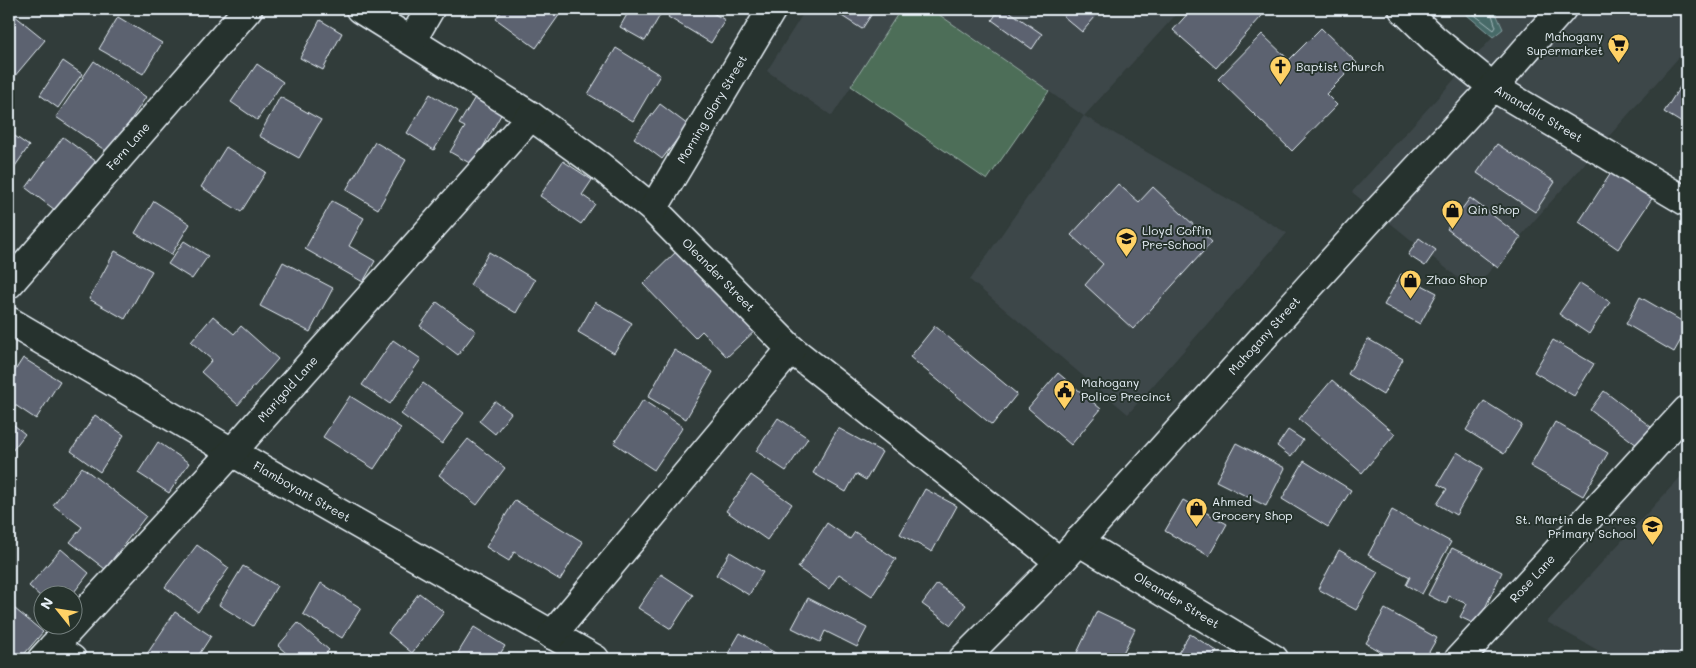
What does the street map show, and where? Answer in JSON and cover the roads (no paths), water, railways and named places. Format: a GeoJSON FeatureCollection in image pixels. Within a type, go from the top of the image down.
{"type":"FeatureCollection","features":[{"type":"Feature","properties":{"kind":"street","name":"Fern Lane"},"geometry":{"type":"LineString","coordinates":[[9,284],[248,9]]}},
{"type":"Feature","properties":{"kind":"street","name":"Oleander Street"},"geometry":{"type":"LineString","coordinates":[[360,9],[531,116],[600,166],[653,210],[791,349],[1060,562]]}},
{"type":"Feature","properties":{"kind":"street"},"geometry":{"type":"LineString","coordinates":[[412,40],[430,9]]}},
{"type":"Feature","properties":{"kind":"street","name":"Morning Glory Street"},"geometry":{"type":"LineString","coordinates":[[653,210],[772,9]]}},
{"type":"Feature","properties":{"kind":"street","name":"Amandala Street"},"geometry":{"type":"LineString","coordinates":[[1403,9],[1434,39],[1493,87],[1687,202]]}},
{"type":"Feature","properties":{"kind":"street","name":"Mahogany Street"},"geometry":{"type":"LineString","coordinates":[[963,659],[1060,562],[1562,9]]}},
{"type":"Feature","properties":{"kind":"street","name":"Marigold Lane"},"geometry":{"type":"LineString","coordinates":[[56,655],[232,452],[531,116]]}},
{"type":"Feature","properties":{"kind":"street","name":"Flamboyant Street"},"geometry":{"type":"LineString","coordinates":[[9,321],[232,452],[595,659]]}},
{"type":"Feature","properties":{"kind":"street"},"geometry":{"type":"LineString","coordinates":[[552,635],[791,349]]}},
{"type":"Feature","properties":{"kind":"street","name":"Rose Lane"},"geometry":{"type":"LineString","coordinates":[[1459,659],[1687,410]]}},
{"type":"Feature","properties":{"kind":"street","name":"Oleander Street"},"geometry":{"type":"LineString","coordinates":[[1078,541],[1274,659]]}},
{"type":"Feature","properties":{"kind":"water"},"geometry":{"type":"Polygon","coordinates":[[[1460,9],[1494,9],[1503,29],[1493,37],[1460,9]]]}},
{"type":"Feature","properties":{"kind":"place","name":"Mahogany Supermarket"},"geometry":{"type":"Point","coordinates":[1619,63]}},
{"type":"Feature","properties":{"kind":"place","name":"Baptist Church"},"geometry":{"type":"Point","coordinates":[1280,86]}},
{"type":"Feature","properties":{"kind":"place","name":"Qin Shop"},"geometry":{"type":"Point","coordinates":[1452,229]}},
{"type":"Feature","properties":{"kind":"place","name":"Lloyd Coffin Pre-School"},"geometry":{"type":"Point","coordinates":[1126,257]}},
{"type":"Feature","properties":{"kind":"place","name":"Zhao Shop"},"geometry":{"type":"Point","coordinates":[1410,299]}},
{"type":"Feature","properties":{"kind":"place","name":"Mahogany Police Precinct"},"geometry":{"type":"Point","coordinates":[1065,409]}},
{"type":"Feature","properties":{"kind":"place","name":"Ahmed Grocery Shop"},"geometry":{"type":"Point","coordinates":[1196,528]}},
{"type":"Feature","properties":{"kind":"place","name":"St. Martin de Porres Primary School"},"geometry":{"type":"Point","coordinates":[1652,546]}}]}
